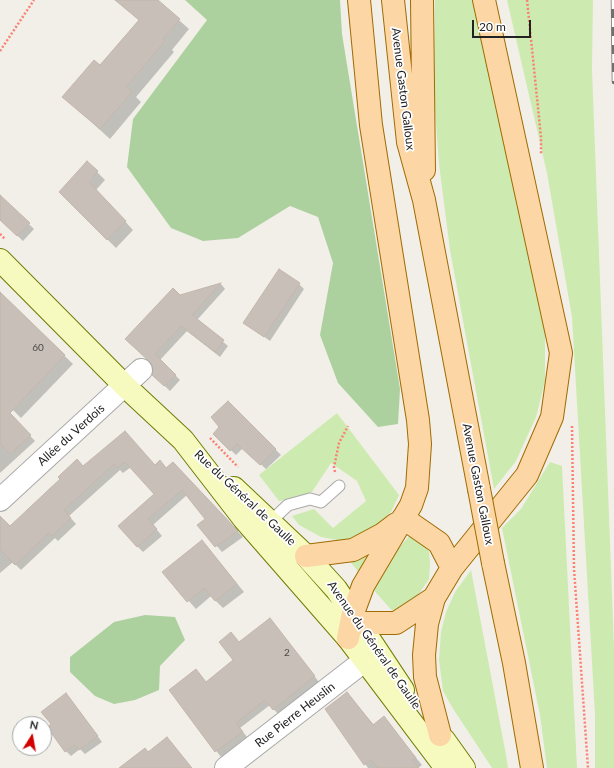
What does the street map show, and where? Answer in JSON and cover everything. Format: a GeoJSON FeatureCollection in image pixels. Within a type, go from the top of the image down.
{"type":"FeatureCollection","features":[{"type":"Feature","properties":{"kind":"main road"},"geometry":{"type":"LineString","coordinates":[[359,0],[371,125],[418,420],[420,444],[417,488],[411,505],[363,586],[353,623],[364,661],[446,768]]}},
{"type":"Feature","properties":{"kind":"main road","name":"Avenue Gaston Galloux"},"geometry":{"type":"LineString","coordinates":[[392,0],[408,142],[424,200],[493,563],[514,663],[532,768]]}},
{"type":"Feature","properties":{"kind":"main road","name":"Avenue Gaston Galloux"},"geometry":{"type":"LineString","coordinates":[[422,0],[424,200]]}},
{"type":"Feature","properties":{"kind":"main road"},"geometry":{"type":"LineString","coordinates":[[440,735],[425,677],[424,655],[427,624],[434,598],[452,568],[527,475],[552,417],[561,353],[484,0]]}},
{"type":"Feature","properties":{"kind":"main road"},"geometry":{"type":"LineString","coordinates":[[0,260],[125,386],[184,440],[229,498],[254,517],[336,609],[353,623],[396,623],[434,598]]}},
{"type":"Feature","properties":{"kind":"main road","name":"Rue du Général de Gaulle"},"geometry":{"type":"LineString","coordinates":[[184,440],[306,556]]}},
{"type":"Feature","properties":{"kind":"main road"},"geometry":{"type":"LineString","coordinates":[[306,556],[353,550],[362,547],[383,534],[403,518]]}},
{"type":"Feature","properties":{"kind":"main road"},"geometry":{"type":"LineString","coordinates":[[403,518],[439,542],[452,568]]}},
{"type":"Feature","properties":{"kind":"main road","name":"Avenue du Général de Gaulle"},"geometry":{"type":"LineString","coordinates":[[306,556],[336,589],[353,623],[464,768]]}},
{"type":"Feature","properties":{"kind":"street","name":"Allée du Verdois"},"geometry":{"type":"LineString","coordinates":[[0,500],[141,370]]}},
{"type":"Feature","properties":{"kind":"street","name":"Rue Pierre Heuslin"},"geometry":{"type":"LineString","coordinates":[[226,768],[364,661]]}},
{"type":"Feature","properties":{"kind":"lane"},"geometry":{"type":"LineString","coordinates":[[270,522],[288,505],[310,499],[321,502],[339,486]]}},
{"type":"Feature","properties":{"kind":"path"},"geometry":{"type":"LineString","coordinates":[[0,51],[34,0]]}},
{"type":"Feature","properties":{"kind":"path"},"geometry":{"type":"LineString","coordinates":[[527,0],[528,27],[541,130],[540,158]]}},
{"type":"Feature","properties":{"kind":"path"},"geometry":{"type":"LineString","coordinates":[[339,486],[334,467],[339,443],[348,426]]}},
{"type":"Feature","properties":{"kind":"green space"},"geometry":{"type":"Polygon","coordinates":[[[185,0],[340,0],[342,34],[400,389],[398,424],[378,427],[338,383],[320,335],[333,263],[318,217],[290,206],[238,238],[203,241],[171,228],[127,167],[133,119],[207,20],[185,0]]]}},
{"type":"Feature","properties":{"kind":"green space"},"geometry":{"type":"Polygon","coordinates":[[[435,0],[476,0],[533,263],[545,333],[545,381],[536,417],[516,461],[494,489],[450,250],[439,164],[434,97],[435,0]]]}},
{"type":"Feature","properties":{"kind":"green space"},"geometry":{"type":"Polygon","coordinates":[[[507,0],[593,0],[592,70],[614,647],[614,768],[595,768],[595,714],[572,317],[547,173],[507,0]]]}},
{"type":"Feature","properties":{"kind":"green space"},"geometry":{"type":"Polygon","coordinates":[[[337,413],[399,495],[391,512],[365,537],[341,545],[337,540],[321,537],[299,525],[292,516],[314,509],[333,528],[366,501],[357,481],[331,463],[312,492],[300,498],[279,501],[259,475],[337,413]]]}},
{"type":"Feature","properties":{"kind":"green space"},"geometry":{"type":"Polygon","coordinates":[[[550,462],[562,466],[577,768],[547,768],[540,715],[502,528],[521,509],[550,462]]]}},
{"type":"Feature","properties":{"kind":"green space"},"geometry":{"type":"Polygon","coordinates":[[[411,534],[424,543],[429,552],[429,579],[414,601],[395,614],[370,586],[378,572],[411,534]]]}},
{"type":"Feature","properties":{"kind":"green space"},"geometry":{"type":"Polygon","coordinates":[[[376,548],[360,574],[348,559],[376,548]]]}},
{"type":"Feature","properties":{"kind":"green space"},"geometry":{"type":"Polygon","coordinates":[[[471,570],[508,768],[492,768],[443,691],[439,660],[441,632],[446,612],[455,592],[471,570]]]}},
{"type":"Feature","properties":{"kind":"green space"},"geometry":{"type":"Polygon","coordinates":[[[145,615],[175,617],[185,640],[160,666],[159,690],[135,700],[114,704],[95,696],[70,672],[70,657],[114,622],[145,615]]]}},
{"type":"Feature","properties":{"kind":"building"},"geometry":{"type":"Polygon","coordinates":[[[115,0],[158,0],[180,19],[163,39],[165,41],[126,87],[132,92],[100,129],[62,97],[94,60],[100,65],[139,20],[115,0]]]}},
{"type":"Feature","properties":{"kind":"building"},"geometry":{"type":"Polygon","coordinates":[[[87,161],[98,171],[89,182],[126,221],[107,240],[59,192],[87,161]]]}},
{"type":"Feature","properties":{"kind":"building"},"geometry":{"type":"Polygon","coordinates":[[[0,195],[30,223],[17,236],[0,220],[0,195]]]}},
{"type":"Feature","properties":{"kind":"building"},"geometry":{"type":"Polygon","coordinates":[[[279,269],[300,283],[264,337],[243,323],[279,269]]]}},
{"type":"Feature","properties":{"kind":"building"},"geometry":{"type":"Polygon","coordinates":[[[221,283],[192,315],[224,340],[215,352],[181,326],[155,354],[176,375],[164,386],[152,375],[153,368],[150,362],[125,339],[173,288],[180,295],[221,283]]]}},
{"type":"Feature","properties":{"kind":"building"},"geometry":{"type":"Polygon","coordinates":[[[0,292],[65,355],[10,413],[31,435],[10,454],[0,443],[0,292]]]}},
{"type":"Feature","properties":{"kind":"building"},"geometry":{"type":"Polygon","coordinates":[[[228,401],[276,449],[260,465],[237,444],[230,451],[213,434],[219,427],[211,417],[228,401]]]}},
{"type":"Feature","properties":{"kind":"building"},"geometry":{"type":"Polygon","coordinates":[[[125,431],[155,465],[160,460],[166,468],[173,462],[238,531],[215,547],[197,525],[205,519],[182,490],[148,519],[157,529],[137,547],[118,526],[154,494],[125,462],[117,468],[114,464],[64,510],[71,518],[52,536],[49,533],[15,565],[0,549],[0,516],[10,526],[60,479],[58,477],[77,459],[83,466],[125,431]]]}},
{"type":"Feature","properties":{"kind":"building"},"geometry":{"type":"Polygon","coordinates":[[[202,540],[237,584],[215,601],[204,588],[187,602],[162,572],[202,540]]]}},
{"type":"Feature","properties":{"kind":"building"},"geometry":{"type":"Polygon","coordinates":[[[270,618],[315,676],[273,710],[265,700],[236,723],[243,732],[215,752],[169,690],[196,669],[206,682],[233,660],[219,642],[231,632],[239,642],[270,618]]]}},
{"type":"Feature","properties":{"kind":"building"},"geometry":{"type":"Polygon","coordinates":[[[347,692],[373,725],[384,716],[416,758],[412,760],[419,768],[378,768],[371,760],[364,765],[325,709],[347,692]]]}},
{"type":"Feature","properties":{"kind":"building"},"geometry":{"type":"Polygon","coordinates":[[[66,693],[98,736],[79,750],[75,745],[65,752],[52,734],[52,716],[44,716],[41,712],[66,693]]]}},
{"type":"Feature","properties":{"kind":"building"},"geometry":{"type":"Polygon","coordinates":[[[167,737],[192,768],[119,768],[145,748],[148,752],[167,737]]]}},
{"type":"Feature","properties":{"kind":"railway"},"geometry":{"type":"LineString","coordinates":[[613,0],[614,82]]}}]}
